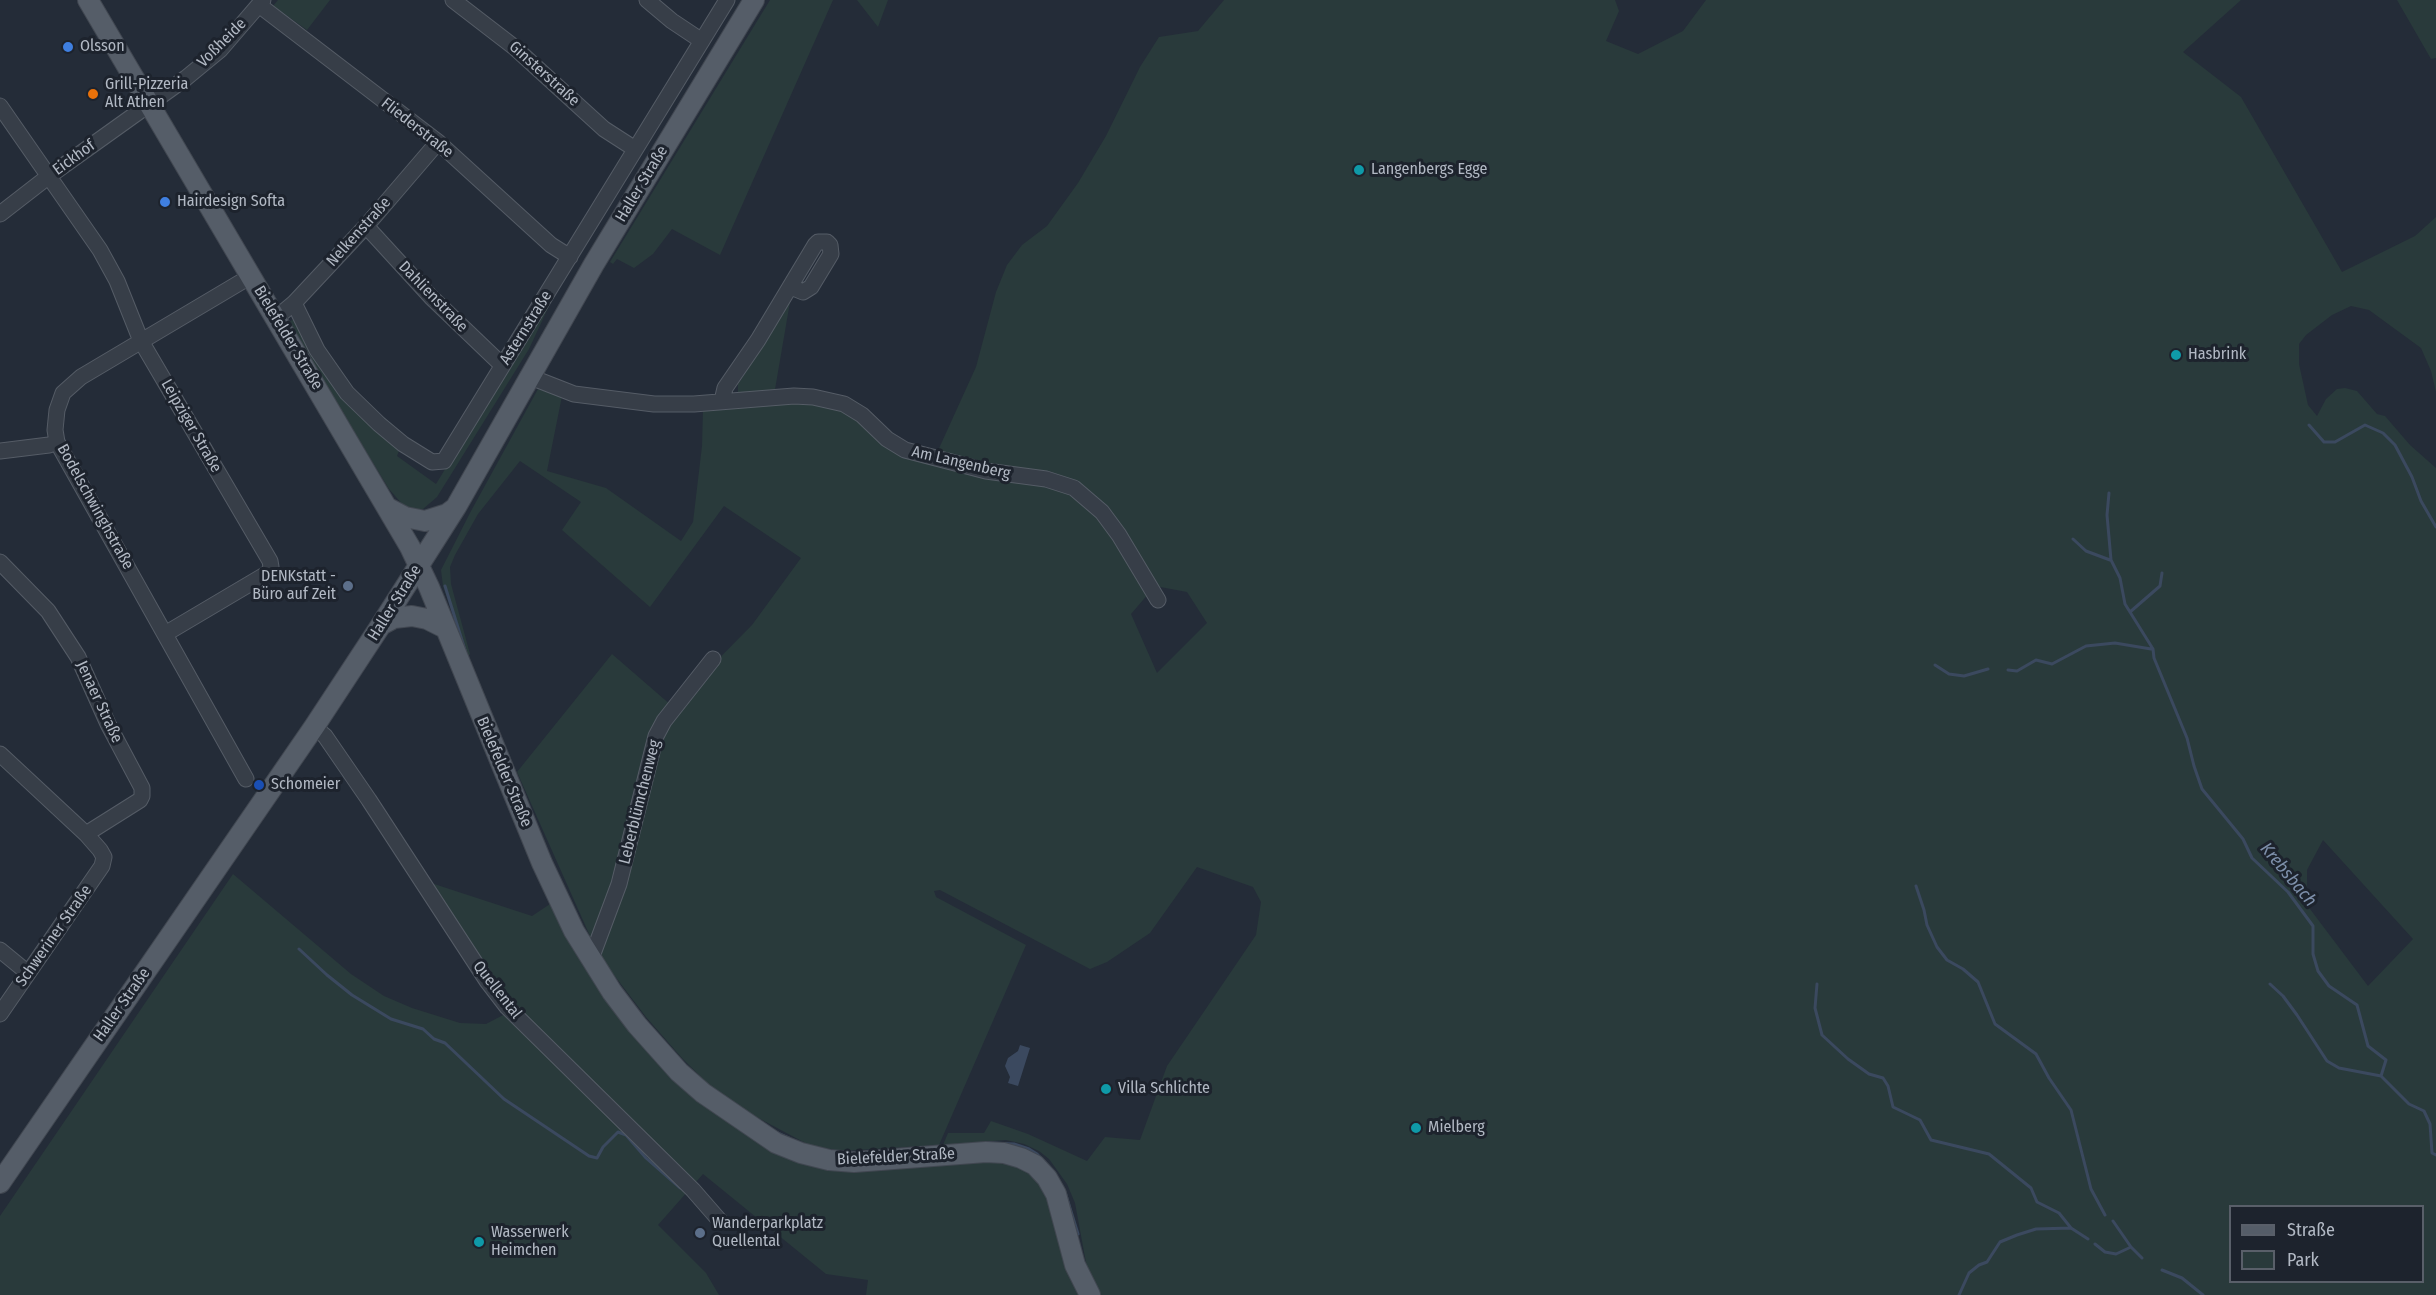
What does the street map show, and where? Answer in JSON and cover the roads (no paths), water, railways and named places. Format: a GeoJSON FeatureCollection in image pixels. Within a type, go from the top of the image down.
{"type":"FeatureCollection","features":[{"type":"Feature","properties":{"kind":"main road","name":"Bielefelder Straße"},"geometry":{"type":"LineString","coordinates":[[88,0],[419,564],[542,863],[574,931],[589,957],[637,1025],[679,1072],[703,1094],[776,1143],[801,1153],[829,1160],[876,1161],[986,1152],[1004,1153],[1035,1165],[1047,1178],[1056,1194],[1075,1265],[1090,1295]]}},
{"type":"Feature","properties":{"kind":"main road","name":"Haller Straße"},"geometry":{"type":"LineString","coordinates":[[0,1183],[314,727],[381,625],[456,507],[528,376],[754,0]]}},
{"type":"Feature","properties":{"kind":"main road"},"geometry":{"type":"LineString","coordinates":[[388,508],[405,517],[425,521],[447,514],[456,507]]}},
{"type":"Feature","properties":{"kind":"main road"},"geometry":{"type":"LineString","coordinates":[[381,625],[394,618],[412,616],[427,619],[445,628]]}},
{"type":"Feature","properties":{"kind":"street","name":"Ginsterstraße"},"geometry":{"type":"LineString","coordinates":[[453,0],[514,47],[604,129],[635,149]]}},
{"type":"Feature","properties":{"kind":"street"},"geometry":{"type":"LineString","coordinates":[[647,0],[672,21],[702,41]]}},
{"type":"Feature","properties":{"kind":"street","name":"Asternstraße"},"geometry":{"type":"LineString","coordinates":[[294,303],[317,350],[347,393],[378,424],[403,444],[432,462],[444,461],[449,457],[502,365],[726,0]]}},
{"type":"Feature","properties":{"kind":"street","name":"Voßheide"},"geometry":{"type":"LineString","coordinates":[[149,103],[186,78],[220,50],[261,3]]}},
{"type":"Feature","properties":{"kind":"street","name":"Fliederstraße"},"geometry":{"type":"LineString","coordinates":[[261,3],[438,142],[551,244],[570,257]]}},
{"type":"Feature","properties":{"kind":"street","name":"Eickhof"},"geometry":{"type":"LineString","coordinates":[[0,214],[149,103]]}},
{"type":"Feature","properties":{"kind":"street","name":"Leipziger Straße"},"geometry":{"type":"LineString","coordinates":[[0,106],[100,250],[117,281],[141,341],[270,561],[271,567],[268,573],[165,634]]}},
{"type":"Feature","properties":{"kind":"street","name":"Nelkenstraße"},"geometry":{"type":"LineString","coordinates":[[276,318],[294,303],[366,226],[438,142]]}},
{"type":"Feature","properties":{"kind":"street","name":"Dahlienstraße"},"geometry":{"type":"LineString","coordinates":[[366,226],[431,297],[502,365]]}},
{"type":"Feature","properties":{"kind":"street","name":"Bodelschwinghstraße"},"geometry":{"type":"LineString","coordinates":[[246,779],[57,442],[55,430],[57,410],[63,393],[81,377],[251,276]]}},
{"type":"Feature","properties":{"kind":"street"},"geometry":{"type":"LineString","coordinates":[[722,401],[725,388],[791,287]]}},
{"type":"Feature","properties":{"kind":"street","name":"Am Langenberg"},"geometry":{"type":"LineString","coordinates":[[528,376],[574,394],[592,398],[674,405],[794,396],[830,400],[854,409],[887,439],[905,450],[986,471],[1046,480],[1074,488],[1102,512],[1119,534],[1158,600]]}},
{"type":"Feature","properties":{"kind":"street"},"geometry":{"type":"LineString","coordinates":[[0,451],[57,442]]}},
{"type":"Feature","properties":{"kind":"street","name":"Jenaer Straße"},"geometry":{"type":"LineString","coordinates":[[0,562],[48,611],[78,657],[108,724],[142,788],[140,800],[86,834]]}},
{"type":"Feature","properties":{"kind":"street","name":"Leberblümchenweg"},"geometry":{"type":"LineString","coordinates":[[589,957],[594,951],[619,884],[656,736],[664,721],[713,659]]}},
{"type":"Feature","properties":{"kind":"street","name":"Quellental"},"geometry":{"type":"LineString","coordinates":[[314,727],[325,736],[363,791],[468,954],[507,1007],[693,1190],[720,1221]]}},
{"type":"Feature","properties":{"kind":"street"},"geometry":{"type":"LineString","coordinates":[[3,764],[86,834]]}},
{"type":"Feature","properties":{"kind":"street","name":"Schweriner Straße"},"geometry":{"type":"LineString","coordinates":[[0,1014],[102,866],[104,858],[100,850],[86,834]]}},
{"type":"Feature","properties":{"kind":"street"},"geometry":{"type":"LineString","coordinates":[[0,950],[28,973]]}},
{"type":"Feature","properties":{"kind":"water"},"geometry":{"type":"Polygon","coordinates":[[[1020,1045],[1030,1048],[1018,1086],[1008,1083],[1010,1077],[1005,1066],[1008,1058],[1018,1051],[1020,1045]]]}},
{"type":"Feature","properties":{"kind":"waterway","name":"Krebsbach"},"geometry":{"type":"LineString","coordinates":[[2309,425],[2324,442],[2335,442],[2365,425],[2383,433],[2395,445],[2436,527]]}},
{"type":"Feature","properties":{"kind":"waterway","name":"Krebsbach"},"geometry":{"type":"LineString","coordinates":[[2109,493],[2107,515],[2111,560],[2120,578],[2125,604],[2153,649],[2154,658],[2187,738],[2202,789],[2243,839],[2252,858],[2288,892],[2313,926],[2313,954],[2318,971],[2329,986],[2357,1005],[2368,1046],[2386,1060],[2381,1076]]}},
{"type":"Feature","properties":{"kind":"waterway","name":"Krebsbach"},"geometry":{"type":"LineString","coordinates":[[2073,539],[2086,551],[2110,560]]}},
{"type":"Feature","properties":{"kind":"waterway","name":"Krebsbach"},"geometry":{"type":"LineString","coordinates":[[2130,612],[2160,586],[2162,573]]}},
{"type":"Feature","properties":{"kind":"waterway"},"geometry":{"type":"LineString","coordinates":[[445,586],[465,650]]}},
{"type":"Feature","properties":{"kind":"waterway","name":"Krebsbach"},"geometry":{"type":"LineString","coordinates":[[2008,670],[2017,671],[2036,660],[2052,664],[2086,646],[2115,643],[2151,649]]}},
{"type":"Feature","properties":{"kind":"waterway","name":"Krebsbach"},"geometry":{"type":"LineString","coordinates":[[1935,665],[1949,674],[1964,676],[1988,669]]}},
{"type":"Feature","properties":{"kind":"waterway","name":"Krebsbach"},"geometry":{"type":"LineString","coordinates":[[1916,886],[1927,925],[1937,947],[1947,960],[1963,969],[1978,982],[1995,1024],[2036,1054],[2071,1110],[2091,1189],[2105,1215]]}},
{"type":"Feature","properties":{"kind":"waterway"},"geometry":{"type":"LineString","coordinates":[[299,949],[352,995],[391,1019],[423,1029],[434,1039],[445,1043],[504,1099],[589,1156],[597,1158],[603,1147],[618,1132],[626,1135],[646,1158],[680,1188]]}},
{"type":"Feature","properties":{"kind":"waterway","name":"Krebsbach"},"geometry":{"type":"LineString","coordinates":[[1817,984],[1815,1008],[1822,1035],[1848,1059],[1869,1074],[1883,1078],[1888,1086],[1893,1107],[1920,1120],[1931,1140],[1989,1154],[2031,1188],[2037,1202],[2059,1213],[2071,1228]]}},
{"type":"Feature","properties":{"kind":"waterway","name":"Krebsbach"},"geometry":{"type":"LineString","coordinates":[[2270,984],[2283,996],[2327,1061],[2339,1068],[2381,1076],[2409,1104],[2424,1111],[2430,1124],[2432,1153],[2436,1155]]}},
{"type":"Feature","properties":{"kind":"waterway"},"geometry":{"type":"LineString","coordinates":[[776,1132],[789,1138]]}},
{"type":"Feature","properties":{"kind":"waterway"},"geometry":{"type":"LineString","coordinates":[[989,1143],[1014,1144],[1029,1149],[1053,1171]]}},
{"type":"Feature","properties":{"kind":"waterway"},"geometry":{"type":"LineString","coordinates":[[1065,1192],[1078,1234]]}},
{"type":"Feature","properties":{"kind":"waterway","name":"Krebsbach"},"geometry":{"type":"LineString","coordinates":[[2113,1221],[2131,1247],[2142,1258]]}},
{"type":"Feature","properties":{"kind":"waterway","name":"Krebsbach"},"geometry":{"type":"LineString","coordinates":[[1959,1295],[1969,1273],[1987,1262],[2000,1242],[2036,1229],[2071,1228],[2088,1239]]}},
{"type":"Feature","properties":{"kind":"waterway","name":"Krebsbach"},"geometry":{"type":"LineString","coordinates":[[2095,1244],[2105,1252],[2116,1254],[2131,1247]]}},
{"type":"Feature","properties":{"kind":"waterway","name":"Krebsbach"},"geometry":{"type":"LineString","coordinates":[[2162,1270],[2182,1278],[2203,1295]]}},
{"type":"Feature","properties":{"kind":"place","name":"Olsson"},"geometry":{"type":"Point","coordinates":[68,47]}},
{"type":"Feature","properties":{"kind":"place","name":"Grill-Pizzeria Alt Athen"},"geometry":{"type":"Point","coordinates":[93,94]}},
{"type":"Feature","properties":{"kind":"place","name":"Langenbergs Egge"},"geometry":{"type":"Point","coordinates":[1359,170]}},
{"type":"Feature","properties":{"kind":"place","name":"Hairdesign Softa"},"geometry":{"type":"Point","coordinates":[165,202]}},
{"type":"Feature","properties":{"kind":"place","name":"Hasbrink"},"geometry":{"type":"Point","coordinates":[2176,355]}},
{"type":"Feature","properties":{"kind":"place","name":"DENKstatt - Büro auf Zeit"},"geometry":{"type":"Point","coordinates":[348,586]}},
{"type":"Feature","properties":{"kind":"place","name":"Schomeier"},"geometry":{"type":"Point","coordinates":[259,785]}},
{"type":"Feature","properties":{"kind":"place","name":"Villa Schlichte"},"geometry":{"type":"Point","coordinates":[1106,1089]}},
{"type":"Feature","properties":{"kind":"place","name":"Mielberg"},"geometry":{"type":"Point","coordinates":[1416,1128]}},
{"type":"Feature","properties":{"kind":"place","name":"Wanderparkplatz Quellental"},"geometry":{"type":"Point","coordinates":[700,1233]}},
{"type":"Feature","properties":{"kind":"place","name":"Wasserwerk Heimchen"},"geometry":{"type":"Point","coordinates":[479,1242]}}]}
